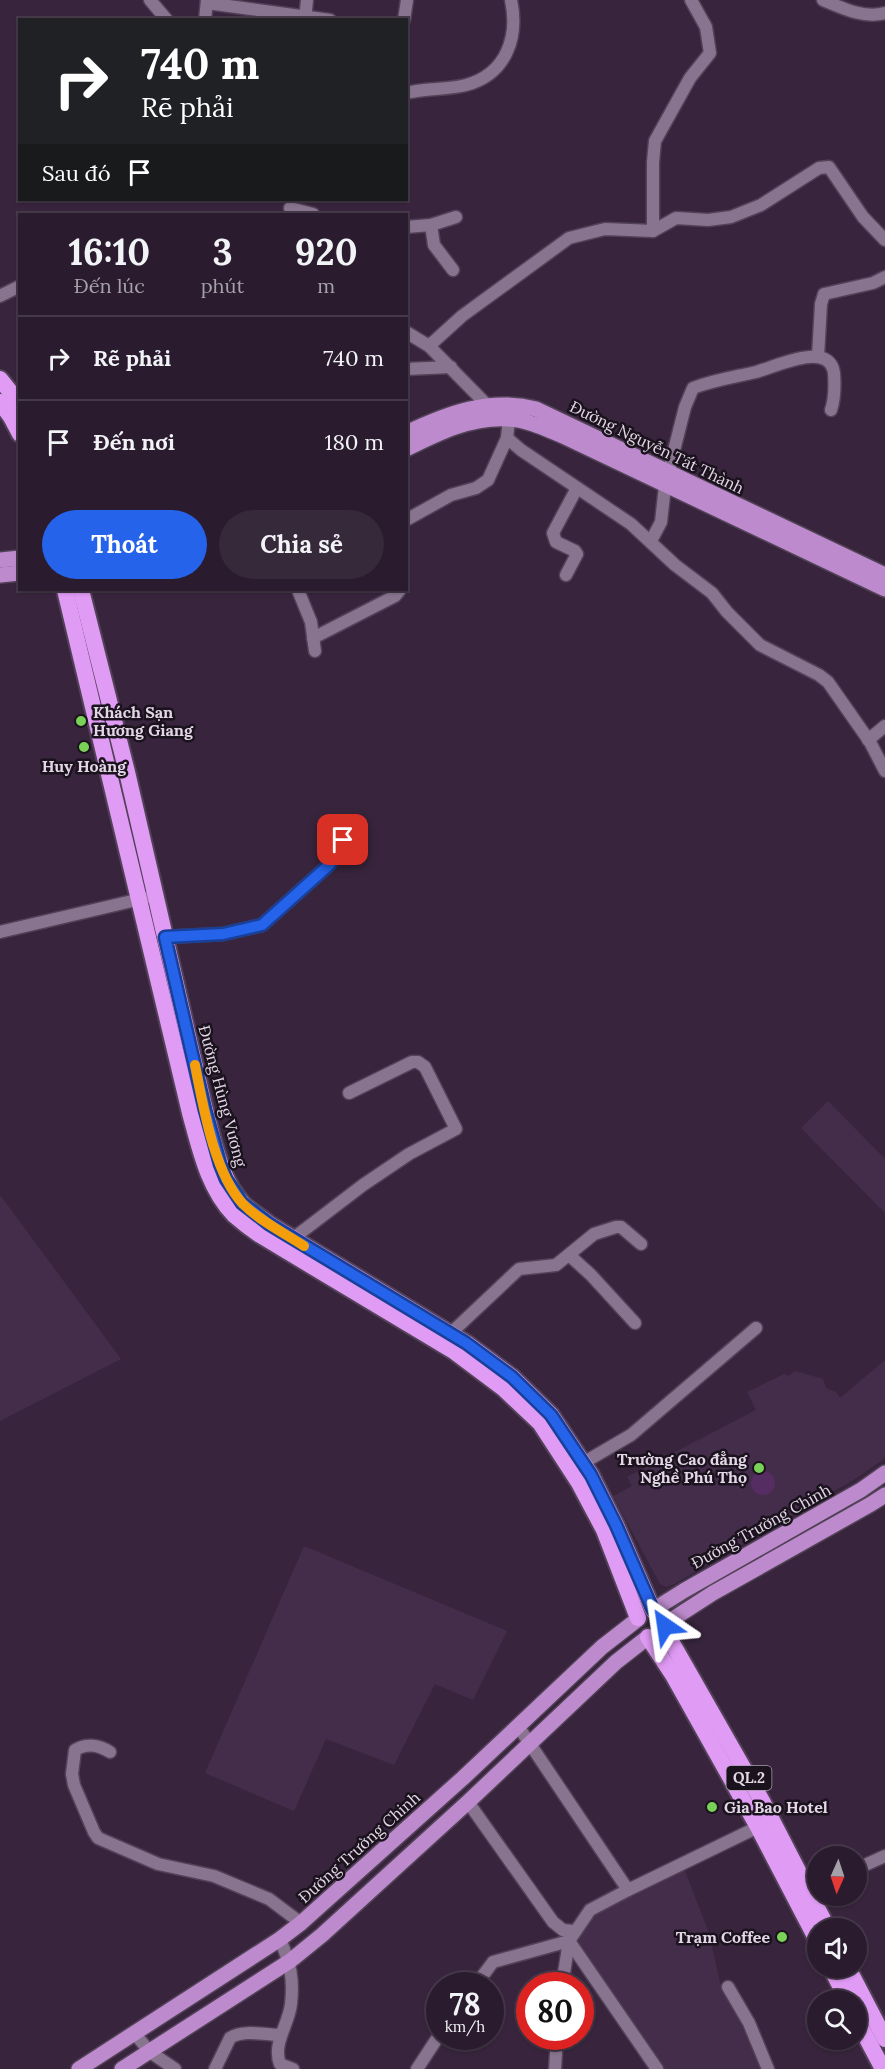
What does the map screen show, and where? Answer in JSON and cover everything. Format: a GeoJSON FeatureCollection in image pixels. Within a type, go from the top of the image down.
{"type":"FeatureCollection","features":[{"type":"Feature","properties":{"kind":"highway"},"geometry":{"type":"LineString","coordinates":[[0,379],[18,402]]}},
{"type":"Feature","properties":{"kind":"highway"},"geometry":{"type":"LineString","coordinates":[[0,402],[18,430]]}},
{"type":"Feature","properties":{"kind":"highway","name":"Đường Hùng Vương"},"geometry":{"type":"LineString","coordinates":[[65,591],[147,897],[165,937],[205,1110],[223,1171],[242,1203],[269,1224],[287,1244],[455,1352],[503,1388],[540,1423],[579,1483],[604,1530],[643,1616]]}},
{"type":"Feature","properties":{"kind":"highway","name":"Đường Hùng Vương"},"geometry":{"type":"LineString","coordinates":[[81,591],[147,897],[190,1113],[206,1169],[222,1199],[233,1213],[260,1235],[287,1244],[451,1334],[512,1377],[551,1415],[583,1463],[616,1525],[643,1616]]}},
{"type":"Feature","properties":{"kind":"highway","name":"QL.2"},"geometry":{"type":"LineString","coordinates":[[807,1878],[665,1626],[662,1615],[643,1616],[639,1630],[648,1637],[673,1675],[758,1827],[807,1921]]}},
{"type":"Feature","properties":{"kind":"highway"},"geometry":{"type":"LineString","coordinates":[[648,1637],[658,1635],[665,1626]]}},
{"type":"Feature","properties":{"kind":"highway"},"geometry":{"type":"LineString","coordinates":[[853,1978],[885,2039]]}},
{"type":"Feature","properties":{"kind":"highway"},"geometry":{"type":"LineString","coordinates":[[867,2039],[883,2069]]}},
{"type":"Feature","properties":{"kind":"main road","name":"Đường Nguyễn Tất Thành"},"geometry":{"type":"LineString","coordinates":[[408,432],[447,414],[487,405],[509,404],[536,409],[565,422],[667,479],[885,589]]}},
{"type":"Feature","properties":{"kind":"main road","name":"Đường Nguyễn Tất Thành"},"geometry":{"type":"LineString","coordinates":[[408,448],[452,428],[483,421],[509,419],[533,424],[667,479],[885,575]]}},
{"type":"Feature","properties":{"kind":"main road"},"geometry":{"type":"LineString","coordinates":[[0,560],[18,558]]}},
{"type":"Feature","properties":{"kind":"main road"},"geometry":{"type":"LineString","coordinates":[[0,575],[18,573]]}},
{"type":"Feature","properties":{"kind":"main road","name":"Đường Trường Chinh"},"geometry":{"type":"LineString","coordinates":[[79,2069],[280,1939],[301,1923],[463,1778],[602,1647],[643,1616],[861,1490],[885,1473]]}},
{"type":"Feature","properties":{"kind":"main road"},"geometry":{"type":"LineString","coordinates":[[665,1626],[713,1593],[885,1494]]}},
{"type":"Feature","properties":{"kind":"main road"},"geometry":{"type":"LineString","coordinates":[[122,2069],[290,1961],[322,1935],[468,1802],[616,1662],[648,1637]]}},
{"type":"Feature","properties":{"kind":"street"},"geometry":{"type":"LineString","coordinates":[[150,0],[165,18]]}},
{"type":"Feature","properties":{"kind":"street"},"geometry":{"type":"LineString","coordinates":[[206,18],[207,1],[306,18],[307,0]]}},
{"type":"Feature","properties":{"kind":"street"},"geometry":{"type":"LineString","coordinates":[[408,93],[466,85],[490,74],[501,63],[509,45],[514,13],[511,0]]}},
{"type":"Feature","properties":{"kind":"street"},"geometry":{"type":"LineString","coordinates":[[653,231],[655,141],[690,78],[710,53],[706,27],[691,0]]}},
{"type":"Feature","properties":{"kind":"street"},"geometry":{"type":"LineString","coordinates":[[823,0],[866,15],[885,14]]}},
{"type":"Feature","properties":{"kind":"street"},"geometry":{"type":"LineString","coordinates":[[403,1],[404,18]]}},
{"type":"Feature","properties":{"kind":"street"},"geometry":{"type":"LineString","coordinates":[[429,346],[462,316],[569,238],[605,229],[653,231],[676,218],[708,220],[731,217],[761,205],[819,168],[829,167],[863,217],[885,240]]}},
{"type":"Feature","properties":{"kind":"street"},"geometry":{"type":"LineString","coordinates":[[287,207],[309,213]]}},
{"type":"Feature","properties":{"kind":"street"},"geometry":{"type":"LineString","coordinates":[[408,227],[431,225],[456,216]]}},
{"type":"Feature","properties":{"kind":"street"},"geometry":{"type":"LineString","coordinates":[[431,225],[434,245],[453,270]]}},
{"type":"Feature","properties":{"kind":"street"},"geometry":{"type":"LineString","coordinates":[[818,356],[821,304],[824,294],[873,283],[885,277]]}},
{"type":"Feature","properties":{"kind":"street"},"geometry":{"type":"LineString","coordinates":[[0,297],[18,287]]}},
{"type":"Feature","properties":{"kind":"street"},"geometry":{"type":"LineString","coordinates":[[408,333],[429,346],[487,405]]}},
{"type":"Feature","properties":{"kind":"street"},"geometry":{"type":"LineString","coordinates":[[651,541],[661,522],[667,479],[685,407],[693,388],[705,382],[760,371],[786,361],[818,356],[831,362],[833,366],[835,390],[831,410]]}},
{"type":"Feature","properties":{"kind":"street"},"geometry":{"type":"LineString","coordinates":[[408,369],[451,367]]}},
{"type":"Feature","properties":{"kind":"street"},"geometry":{"type":"LineString","coordinates":[[408,519],[451,495],[476,488],[488,480],[507,438],[509,419]]}},
{"type":"Feature","properties":{"kind":"street"},"geometry":{"type":"LineString","coordinates":[[507,438],[612,510],[651,541],[675,565],[712,593],[727,612],[760,645],[819,675],[828,682],[868,740],[885,771]]}},
{"type":"Feature","properties":{"kind":"street"},"geometry":{"type":"LineString","coordinates":[[567,575],[577,554],[556,542],[553,534],[577,488]]}},
{"type":"Feature","properties":{"kind":"street"},"geometry":{"type":"LineString","coordinates":[[298,591],[311,622],[315,651]]}},
{"type":"Feature","properties":{"kind":"street"},"geometry":{"type":"LineString","coordinates":[[313,638],[395,596],[399,591]]}},
{"type":"Feature","properties":{"kind":"street"},"geometry":{"type":"LineString","coordinates":[[868,740],[885,726]]}},
{"type":"Feature","properties":{"kind":"street"},"geometry":{"type":"LineString","coordinates":[[165,937],[223,934],[262,925],[329,865],[343,840]]}},
{"type":"Feature","properties":{"kind":"street"},"geometry":{"type":"LineString","coordinates":[[0,932],[147,897]]}},
{"type":"Feature","properties":{"kind":"street"},"geometry":{"type":"LineString","coordinates":[[287,1244],[363,1185],[402,1159],[456,1129],[425,1067],[418,1062],[412,1062],[349,1092]]}},
{"type":"Feature","properties":{"kind":"street"},"geometry":{"type":"LineString","coordinates":[[451,1334],[518,1270],[556,1265],[594,1234],[615,1227],[621,1227],[641,1244]]}},
{"type":"Feature","properties":{"kind":"street"},"geometry":{"type":"LineString","coordinates":[[569,1255],[591,1275],[635,1323]]}},
{"type":"Feature","properties":{"kind":"street"},"geometry":{"type":"LineString","coordinates":[[583,1463],[629,1437],[756,1328]]}},
{"type":"Feature","properties":{"kind":"street"},"geometry":{"type":"LineString","coordinates":[[518,1726],[628,1890]]}},
{"type":"Feature","properties":{"kind":"street"},"geometry":{"type":"LineString","coordinates":[[110,1752],[97,1746],[84,1746],[75,1750],[72,1774],[74,1785],[98,1838],[158,1864],[214,1876],[269,1899],[301,1923]]}},
{"type":"Feature","properties":{"kind":"street"},"geometry":{"type":"LineString","coordinates":[[468,1802],[553,1922],[571,1936],[657,2069]]}},
{"type":"Feature","properties":{"kind":"street"},"geometry":{"type":"LineString","coordinates":[[565,1972],[571,1936],[590,1910],[758,1827]]}},
{"type":"Feature","properties":{"kind":"street"},"geometry":{"type":"LineString","coordinates":[[867,1864],[885,1857]]}},
{"type":"Feature","properties":{"kind":"street"},"geometry":{"type":"LineString","coordinates":[[486,1972],[493,1962],[571,1936]]}},
{"type":"Feature","properties":{"kind":"street"},"geometry":{"type":"LineString","coordinates":[[280,1939],[292,1971],[291,2006],[287,2025],[281,2036],[278,2059],[280,2064],[293,2069]]}},
{"type":"Feature","properties":{"kind":"street"},"geometry":{"type":"LineString","coordinates":[[728,1988],[749,2023],[768,2069]]}},
{"type":"Feature","properties":{"kind":"street"},"geometry":{"type":"LineString","coordinates":[[135,2034],[150,2052],[175,2069]]}},
{"type":"Feature","properties":{"kind":"street"},"geometry":{"type":"LineString","coordinates":[[215,2069],[230,2038],[234,2035],[281,2036]]}},
{"type":"Feature","properties":{"kind":"street"},"geometry":{"type":"LineString","coordinates":[[417,2069],[429,2050]]}},
{"type":"Feature","properties":{"kind":"street"},"geometry":{"type":"LineString","coordinates":[[555,2069],[556,2050]]}},
{"type":"Feature","properties":{"kind":"shaded area"},"geometry":{"type":"Polygon","coordinates":[[[828,1101],[885,1159],[885,1213],[801,1128],[828,1101]]]}},
{"type":"Feature","properties":{"kind":"shaded area"},"geometry":{"type":"Polygon","coordinates":[[[0,1195],[121,1359],[0,1421],[0,1195]]]}},
{"type":"Feature","properties":{"kind":"shaded area","name":"Trường Cao đẳng Nghề Phú Thọ"},"geometry":{"type":"Polygon","coordinates":[[[885,1360],[885,1458],[855,1479],[674,1584],[666,1587],[660,1584],[613,1496],[632,1486],[627,1477],[756,1410],[747,1392],[784,1374],[789,1376],[795,1371],[823,1379],[826,1388],[836,1392],[840,1398],[885,1360]]]}},
{"type":"Feature","properties":{"kind":"shaded area"},"geometry":{"type":"Polygon","coordinates":[[[763,1471],[771,1475],[775,1483],[771,1491],[763,1495],[755,1491],[751,1483],[755,1475],[763,1471]]]}},
{"type":"Feature","properties":{"kind":"shaded area"},"geometry":{"type":"Polygon","coordinates":[[[304,1546],[507,1631],[473,1700],[435,1684],[394,1765],[326,1739],[294,1811],[205,1773],[304,1546]]]}},
{"type":"Feature","properties":{"kind":"shaded area"},"geometry":{"type":"Polygon","coordinates":[[[683,1866],[709,1933],[720,1983],[761,2069],[662,2069],[572,1939],[592,1912],[683,1866]]]}},
{"type":"Feature","properties":{"kind":"slow traffic"},"geometry":{"type":"LineString","coordinates":[[195,1065],[220,1164],[235,1194],[249,1209],[304,1246]]}},
{"type":"Feature","properties":{"kind":"place","name":"Khách Sạn Hương Giang"},"geometry":{"type":"Point","coordinates":[81,721]}},
{"type":"Feature","properties":{"kind":"place","name":"Huy Hoàng"},"geometry":{"type":"Point","coordinates":[84,747]}},
{"type":"Feature","properties":{"kind":"place","name":"Trường Cao đẳng Nghề Phú Thọ"},"geometry":{"type":"Point","coordinates":[759,1468]}},
{"type":"Feature","properties":{"kind":"place","name":"Gia Bao Hotel"},"geometry":{"type":"Point","coordinates":[712,1807]}},
{"type":"Feature","properties":{"kind":"place","name":"Trạm Coffee"},"geometry":{"type":"Point","coordinates":[782,1937]}},
{"type":"Feature","properties":{"kind":"route"},"geometry":{"type":"LineString","coordinates":[[343,840],[329,865],[262,925],[223,934],[165,937],[205,1110],[226,1179],[242,1203],[269,1224],[466,1343],[512,1377],[551,1415],[591,1475],[616,1525],[653,1610],[663,1616],[665,1626]]}}]}
